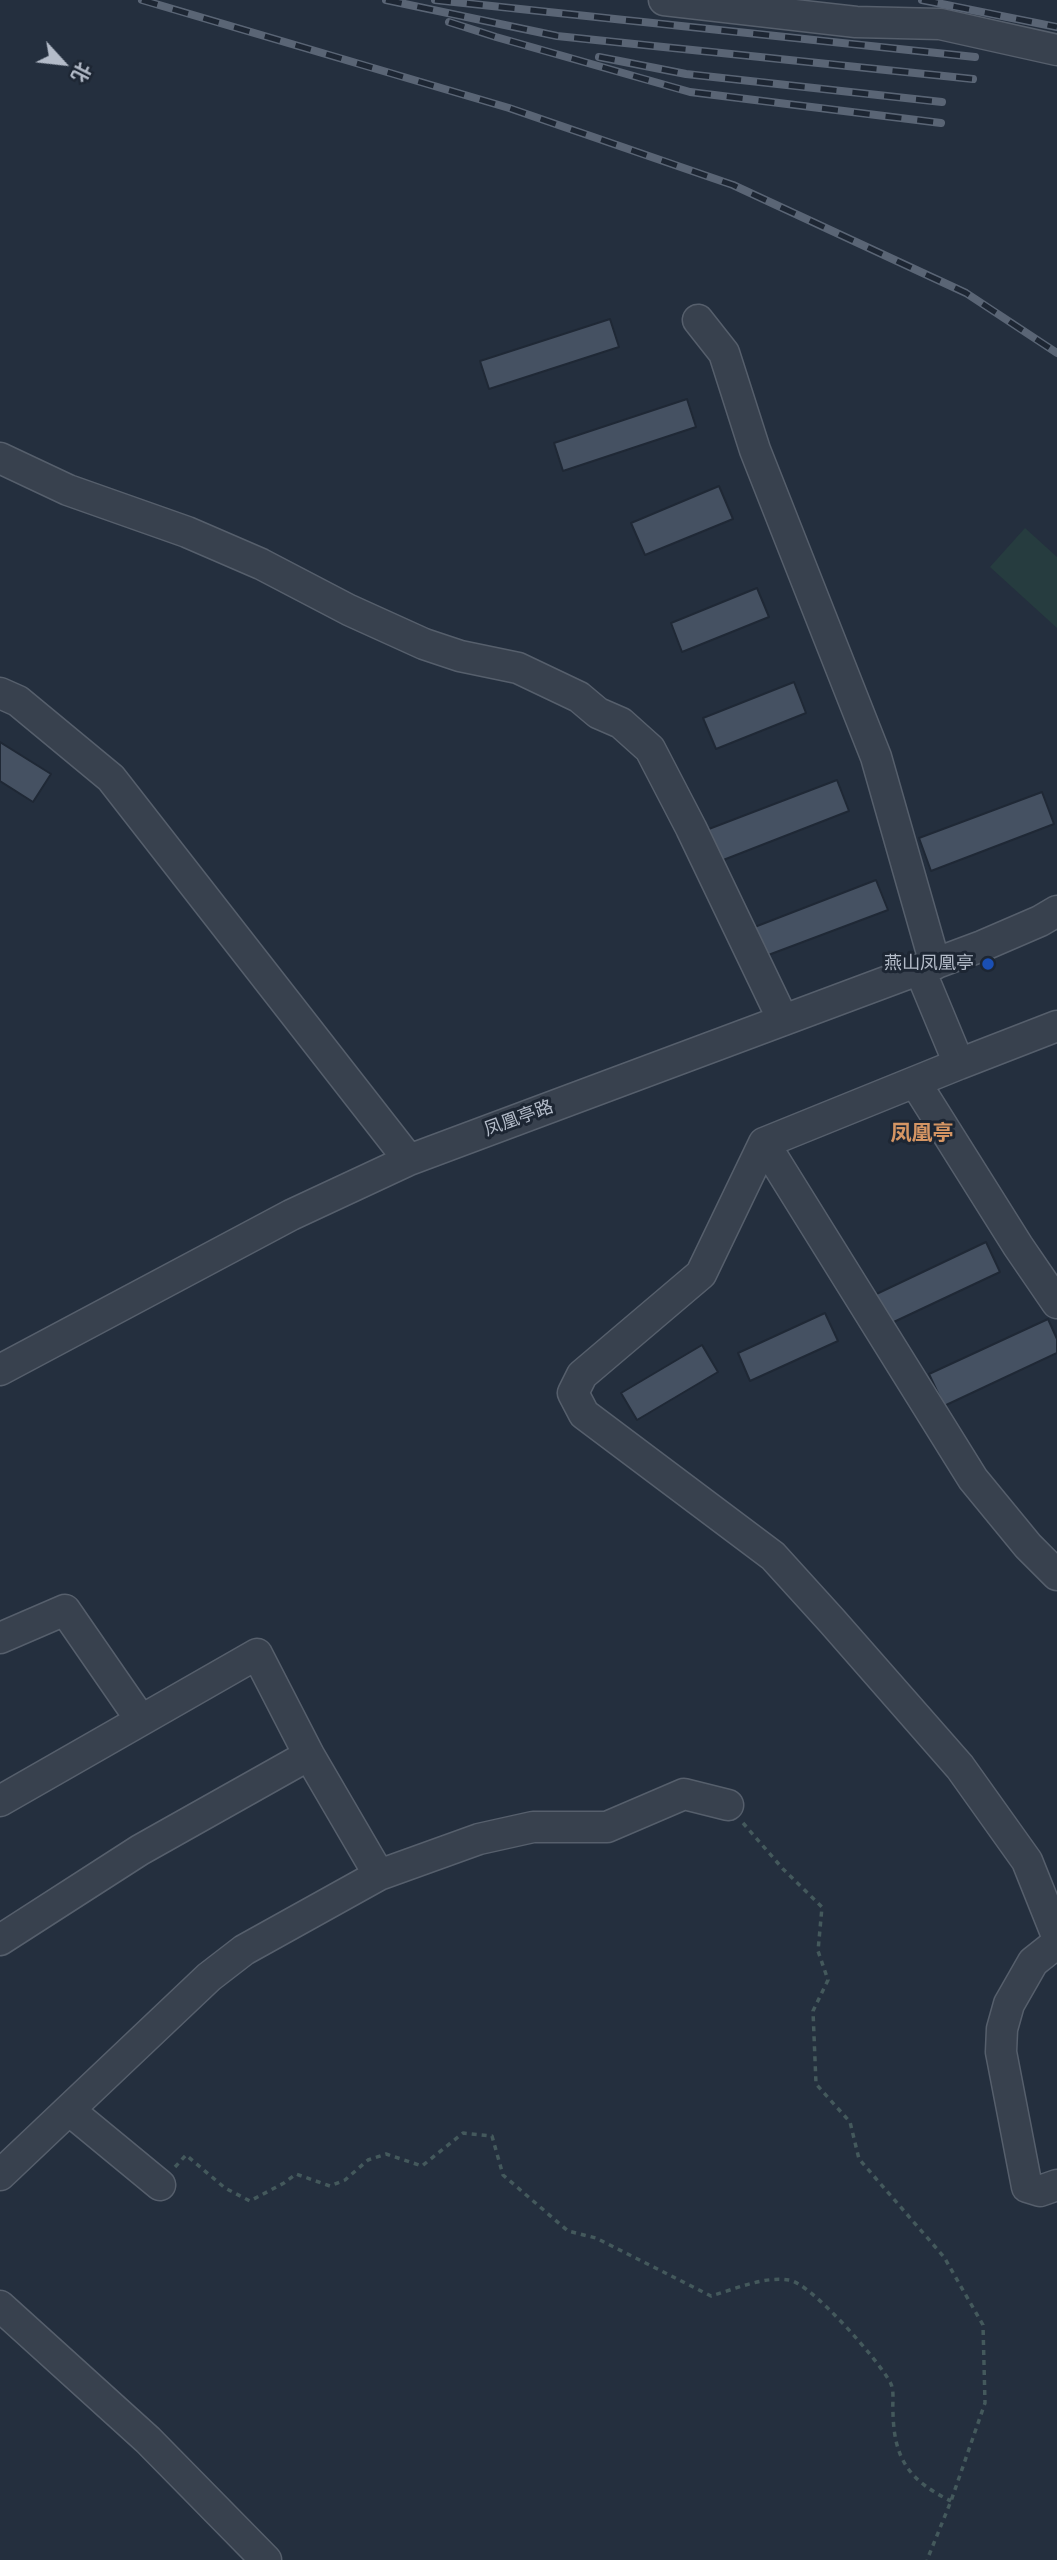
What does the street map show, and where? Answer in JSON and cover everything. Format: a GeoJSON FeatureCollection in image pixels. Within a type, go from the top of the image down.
{"type":"FeatureCollection","features":[{"type":"Feature","properties":{"kind":"street"},"geometry":{"type":"LineString","coordinates":[[664,0],[856,22],[940,24],[1057,50]]}},
{"type":"Feature","properties":{"kind":"street"},"geometry":{"type":"LineString","coordinates":[[698,320],[724,353],[755,450],[876,757],[928,967],[959,1064]]}},
{"type":"Feature","properties":{"kind":"street"},"geometry":{"type":"LineString","coordinates":[[0,458],[68,490],[187,532],[261,564],[349,610],[424,644],[460,656],[518,667],[579,697],[598,713],[621,723],[650,748],[783,1020]]}},
{"type":"Feature","properties":{"kind":"street"},"geometry":{"type":"LineString","coordinates":[[0,693],[19,701],[111,779],[409,1160]]}},
{"type":"Feature","properties":{"kind":"street","name":"凤凰亭路"},"geometry":{"type":"LineString","coordinates":[[0,1370],[291,1215],[409,1160],[928,967],[1029,926],[1057,911]]}},
{"type":"Feature","properties":{"kind":"street"},"geometry":{"type":"LineString","coordinates":[[1057,1026],[764,1143],[701,1274],[582,1376],[573,1394],[584,1414],[773,1556],[841,1632],[960,1767],[1027,1861],[1057,1936]]}},
{"type":"Feature","properties":{"kind":"street"},"geometry":{"type":"LineString","coordinates":[[915,1082],[1057,1303]]}},
{"type":"Feature","properties":{"kind":"street"},"geometry":{"type":"LineString","coordinates":[[764,1143],[973,1479],[1028,1546],[1057,1575]]}},
{"type":"Feature","properties":{"kind":"street"},"geometry":{"type":"LineString","coordinates":[[0,1638],[65,1610],[141,1720]]}},
{"type":"Feature","properties":{"kind":"street"},"geometry":{"type":"LineString","coordinates":[[0,1801],[257,1654],[309,1755],[379,1875]]}},
{"type":"Feature","properties":{"kind":"street"},"geometry":{"type":"LineString","coordinates":[[0,1940],[139,1850],[309,1755]]}},
{"type":"Feature","properties":{"kind":"street"},"geometry":{"type":"LineString","coordinates":[[0,2175],[209,1977],[244,1950],[379,1875],[479,1839],[533,1827],[607,1827],[684,1794],[728,1805]]}},
{"type":"Feature","properties":{"kind":"street"},"geometry":{"type":"LineString","coordinates":[[1057,1943],[1034,1962],[1009,2004],[1002,2029],[1001,2052],[1027,2187],[1040,2191],[1057,2185]]}},
{"type":"Feature","properties":{"kind":"street"},"geometry":{"type":"LineString","coordinates":[[69,2110],[160,2185]]}},
{"type":"Feature","properties":{"kind":"street"},"geometry":{"type":"LineString","coordinates":[[0,2306],[148,2440],[266,2560]]}},
{"type":"Feature","properties":{"kind":"path"},"geometry":{"type":"LineString","coordinates":[[728,1805],[783,1869],[822,1907],[818,1951],[828,1980],[813,2011],[816,2084],[850,2122],[859,2159],[944,2257],[983,2325],[985,2403],[927,2560]]}},
{"type":"Feature","properties":{"kind":"path"},"geometry":{"type":"LineString","coordinates":[[160,2185],[186,2155],[225,2188],[250,2201],[296,2174],[330,2186],[345,2180],[368,2160],[386,2154],[422,2166],[463,2133],[492,2136],[503,2175],[568,2231],[596,2238],[711,2296],[765,2280],[792,2280],[836,2313],[892,2384],[893,2435],[910,2473],[933,2492],[951,2501]]}},
{"type":"Feature","properties":{"kind":"green space"},"geometry":{"type":"Polygon","coordinates":[[[1025,528],[1057,557],[1057,628],[990,567],[1025,528]]]}},
{"type":"Feature","properties":{"kind":"building"},"geometry":{"type":"Polygon","coordinates":[[[610,319],[619,347],[489,389],[480,361],[610,319]]]}},
{"type":"Feature","properties":{"kind":"building"},"geometry":{"type":"Polygon","coordinates":[[[687,399],[696,427],[563,471],[554,443],[687,399]]]}},
{"type":"Feature","properties":{"kind":"building"},"geometry":{"type":"Polygon","coordinates":[[[719,486],[733,519],[645,555],[631,523],[719,486]]]}},
{"type":"Feature","properties":{"kind":"building"},"geometry":{"type":"Polygon","coordinates":[[[757,588],[769,617],[682,652],[671,623],[757,588]]]}},
{"type":"Feature","properties":{"kind":"building"},"geometry":{"type":"Polygon","coordinates":[[[794,682],[806,713],[716,749],[703,718],[794,682]]]}},
{"type":"Feature","properties":{"kind":"building"},"geometry":{"type":"Polygon","coordinates":[[[0,742],[51,774],[33,802],[0,781],[0,742]]]}},
{"type":"Feature","properties":{"kind":"building"},"geometry":{"type":"Polygon","coordinates":[[[837,780],[849,811],[713,864],[701,832],[837,780]]]}},
{"type":"Feature","properties":{"kind":"building"},"geometry":{"type":"Polygon","coordinates":[[[1042,792],[1054,824],[931,871],[919,838],[1042,792]]]}},
{"type":"Feature","properties":{"kind":"building"},"geometry":{"type":"Polygon","coordinates":[[[876,880],[888,910],[763,957],[752,928],[876,880]]]}},
{"type":"Feature","properties":{"kind":"building"},"geometry":{"type":"Polygon","coordinates":[[[986,1242],[1000,1272],[881,1328],[868,1298],[986,1242]]]}},
{"type":"Feature","properties":{"kind":"building"},"geometry":{"type":"Polygon","coordinates":[[[825,1313],[838,1341],[750,1381],[738,1353],[825,1313]]]}},
{"type":"Feature","properties":{"kind":"building"},"geometry":{"type":"Polygon","coordinates":[[[1048,1319],[1057,1339],[1057,1353],[944,1406],[929,1374],[1048,1319]]]}},
{"type":"Feature","properties":{"kind":"building"},"geometry":{"type":"Polygon","coordinates":[[[702,1345],[718,1372],[637,1420],[621,1393],[702,1345]]]}},
{"type":"Feature","properties":{"kind":"railway"},"geometry":{"type":"LineString","coordinates":[[142,0],[509,108],[733,185],[966,293],[1057,353]]}},
{"type":"Feature","properties":{"kind":"railway"},"geometry":{"type":"LineString","coordinates":[[386,0],[557,36],[973,79]]}},
{"type":"Feature","properties":{"kind":"railway"},"geometry":{"type":"LineString","coordinates":[[435,0],[975,57]]}},
{"type":"Feature","properties":{"kind":"railway"},"geometry":{"type":"LineString","coordinates":[[922,0],[1057,27]]}},
{"type":"Feature","properties":{"kind":"railway"},"geometry":{"type":"LineString","coordinates":[[449,22],[690,92],[941,123]]}},
{"type":"Feature","properties":{"kind":"railway"},"geometry":{"type":"LineString","coordinates":[[599,57],[686,74],[942,102]]}},
{"type":"Feature","properties":{"kind":"place","name":"燕山凤凰亭"},"geometry":{"type":"Point","coordinates":[988,964]}},
{"type":"Feature","properties":{"kind":"district","name":"凤凰亭"},"geometry":{"type":"Point","coordinates":[922,1135]}}]}
